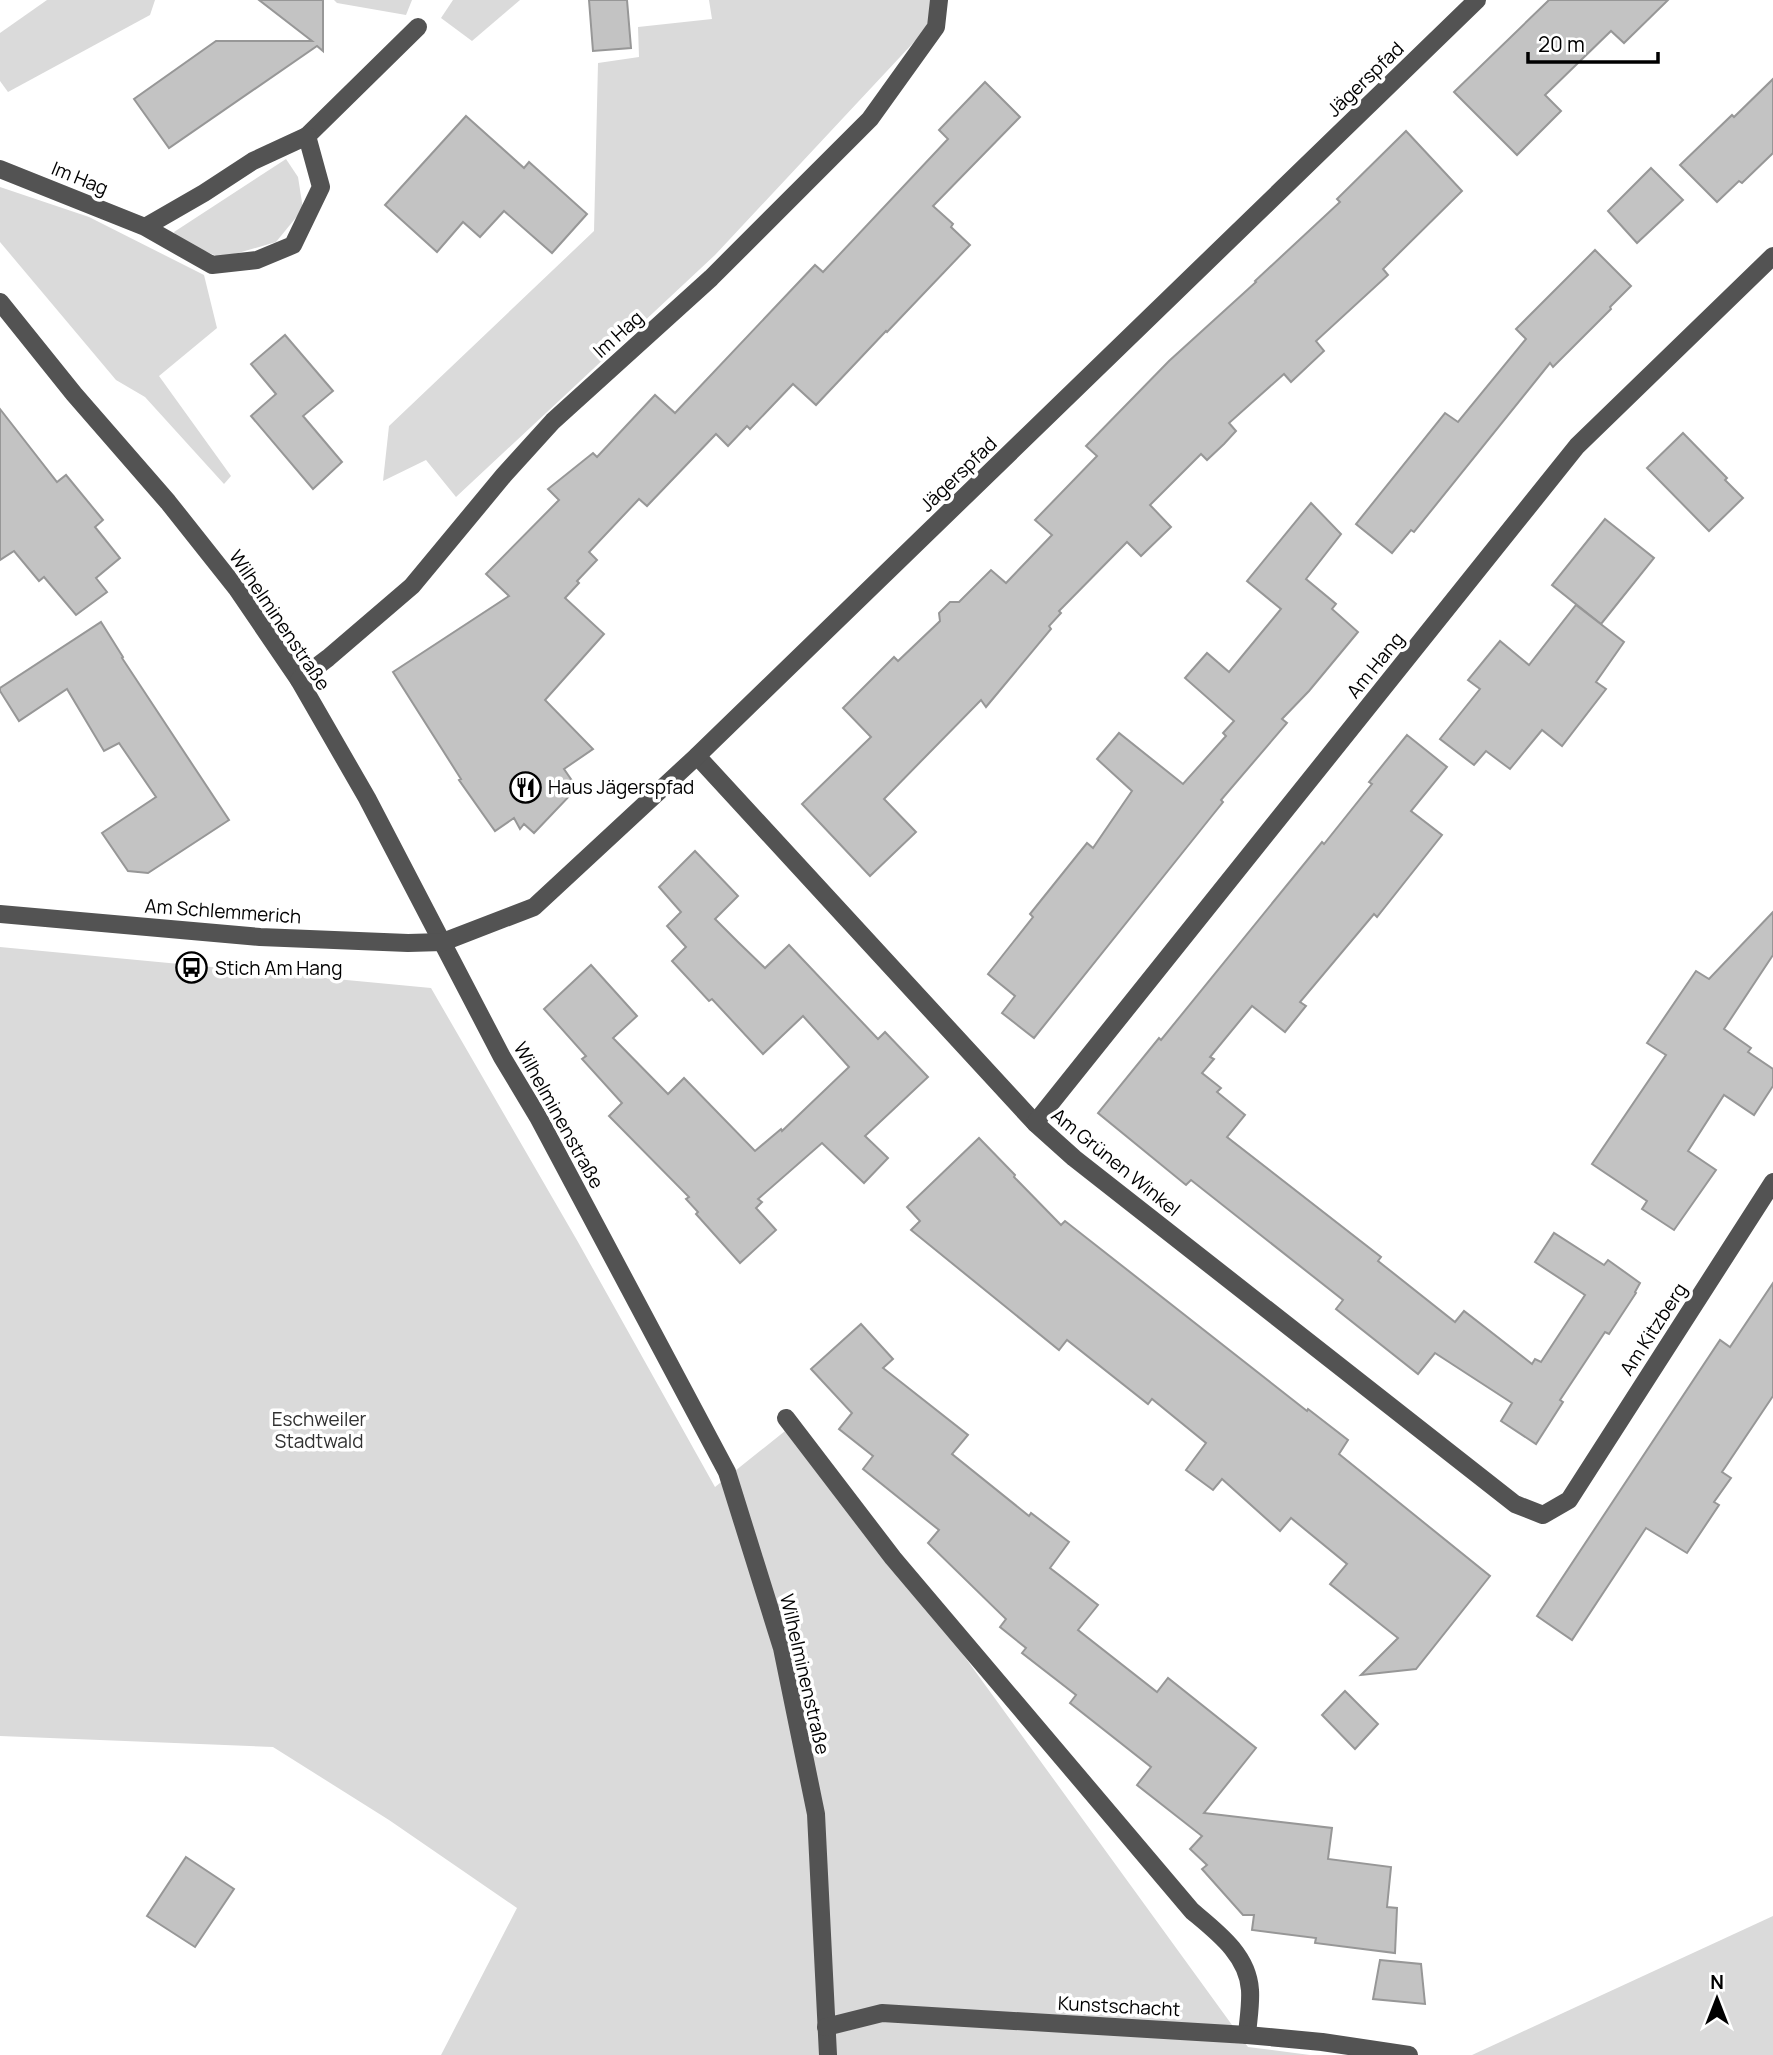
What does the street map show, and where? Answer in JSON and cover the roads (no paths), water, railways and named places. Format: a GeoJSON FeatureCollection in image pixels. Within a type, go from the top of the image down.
{"type":"FeatureCollection","features":[{"type":"Feature","properties":{"kind":"street","name":"Im Hag"},"geometry":{"type":"LineString","coordinates":[[299,680],[412,586],[504,475],[553,421],[710,278],[870,119],[936,27],[939,0]]}},
{"type":"Feature","properties":{"kind":"street","name":"Jägerspfad"},"geometry":{"type":"LineString","coordinates":[[443,942],[534,907],[697,757],[1477,0]]}},
{"type":"Feature","properties":{"kind":"street"},"geometry":{"type":"LineString","coordinates":[[145,227],[253,161],[307,136],[418,27]]}},
{"type":"Feature","properties":{"kind":"street","name":"Im Hag"},"geometry":{"type":"LineString","coordinates":[[0,169],[145,227],[212,265],[257,260],[293,245],[321,187],[307,136]]}},
{"type":"Feature","properties":{"kind":"street","name":"Am Hang"},"geometry":{"type":"LineString","coordinates":[[1035,1123],[1577,446],[1773,256]]}},
{"type":"Feature","properties":{"kind":"street","name":"Wilhelminenstraße"},"geometry":{"type":"LineString","coordinates":[[0,302],[220,567],[299,680],[368,798],[502,1057],[538,1117],[727,1472],[782,1647],[816,1814],[828,2055]]}},
{"type":"Feature","properties":{"kind":"street","name":"Am Grünen Winkel"},"geometry":{"type":"LineString","coordinates":[[697,757],[1035,1123],[1074,1158],[1515,1504],[1543,1515],[1569,1500]]}},
{"type":"Feature","properties":{"kind":"street","name":"Am Schlemmerich"},"geometry":{"type":"LineString","coordinates":[[0,914],[260,937],[443,942]]}},
{"type":"Feature","properties":{"kind":"street","name":"Am Kitzberg"},"geometry":{"type":"LineString","coordinates":[[1569,1500],[1773,1182]]}},
{"type":"Feature","properties":{"kind":"street"},"geometry":{"type":"LineString","coordinates":[[786,1418],[893,1559],[1192,1911],[1223,1938],[1243,1964],[1250,1989],[1247,2035]]}},
{"type":"Feature","properties":{"kind":"street","name":"Kunstschacht"},"geometry":{"type":"LineString","coordinates":[[826,2027],[882,2013],[1247,2035],[1322,2042],[1409,2055]]}},
{"type":"Feature","properties":{"kind":"place","name":"Haus Jägerspfad"},"geometry":{"type":"Point","coordinates":[525,787]}},
{"type":"Feature","properties":{"kind":"place","name":"Stich Am Hang"},"geometry":{"type":"Point","coordinates":[192,968]}},
{"type":"Feature","properties":{"kind":"park label","name":"Eschweiler Stadtwald"},"geometry":{"type":"Point","coordinates":[319,1430]}}]}
